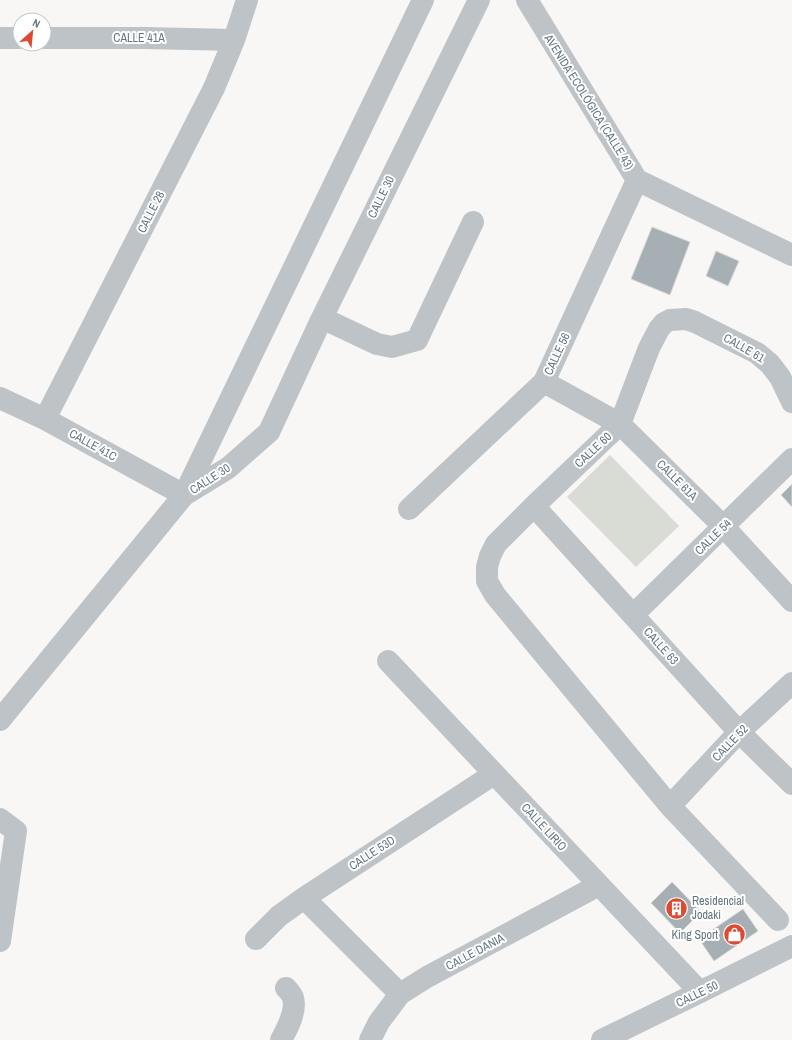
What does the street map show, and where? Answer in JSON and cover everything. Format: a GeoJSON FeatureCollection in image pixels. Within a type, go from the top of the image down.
{"type":"FeatureCollection","features":[{"type":"Feature","properties":{"kind":"street","name":"CALLE 28"},"geometry":{"type":"LineString","coordinates":[[45,419],[214,88],[234,40],[247,0]]}},
{"type":"Feature","properties":{"kind":"street","name":"CALLE 30"},"geometry":{"type":"LineString","coordinates":[[184,495],[423,0]]}},
{"type":"Feature","properties":{"kind":"street","name":"CALLE 30"},"geometry":{"type":"LineString","coordinates":[[184,495],[228,468],[269,432],[322,318],[479,0]]}},
{"type":"Feature","properties":{"kind":"street","name":"AVENIDA ECOLÓGICA (CALLE 43)"},"geometry":{"type":"LineString","coordinates":[[527,0],[638,180],[792,255]]}},
{"type":"Feature","properties":{"kind":"street"},"geometry":{"type":"LineString","coordinates":[[0,38],[12,38]]}},
{"type":"Feature","properties":{"kind":"street","name":"CALLE 41A"},"geometry":{"type":"LineString","coordinates":[[52,38],[234,40]]}},
{"type":"Feature","properties":{"kind":"street","name":"CALLE 56"},"geometry":{"type":"LineString","coordinates":[[409,509],[544,382],[638,180]]}},
{"type":"Feature","properties":{"kind":"street"},"geometry":{"type":"LineString","coordinates":[[322,318],[377,344],[392,346],[417,340],[473,222]]}},
{"type":"Feature","properties":{"kind":"street","name":"CALLE 61"},"geometry":{"type":"LineString","coordinates":[[677,319],[686,319],[695,322],[756,353],[770,364],[780,377],[792,402]]}},
{"type":"Feature","properties":{"kind":"street","name":"CALLE 60"},"geometry":{"type":"LineString","coordinates":[[670,806],[494,595],[488,581],[487,567],[490,556],[496,544],[620,424],[649,348],[659,329],[664,323],[677,319]]}},
{"type":"Feature","properties":{"kind":"street","name":"CALLE 61A"},"geometry":{"type":"LineString","coordinates":[[544,382],[620,424],[724,526],[792,601]]}},
{"type":"Feature","properties":{"kind":"street","name":"CALLE 41C"},"geometry":{"type":"LineString","coordinates":[[0,398],[45,419],[184,495]]}},
{"type":"Feature","properties":{"kind":"street","name":"CALLE 54"},"geometry":{"type":"LineString","coordinates":[[632,615],[792,459]]}},
{"type":"Feature","properties":{"kind":"street"},"geometry":{"type":"LineString","coordinates":[[0,720],[184,495]]}},
{"type":"Feature","properties":{"kind":"street","name":"CALLE 63"},"geometry":{"type":"LineString","coordinates":[[534,506],[739,732],[792,784]]}},
{"type":"Feature","properties":{"kind":"street","name":"CALLE LIRIO"},"geometry":{"type":"LineString","coordinates":[[388,661],[700,992]]}},
{"type":"Feature","properties":{"kind":"street","name":"CALLE 52"},"geometry":{"type":"LineString","coordinates":[[670,806],[739,732],[792,683]]}},
{"type":"Feature","properties":{"kind":"street","name":"CALLE 53D"},"geometry":{"type":"LineString","coordinates":[[256,939],[279,916],[304,898],[494,774]]}},
{"type":"Feature","properties":{"kind":"street"},"geometry":{"type":"LineString","coordinates":[[670,806],[778,920]]}},
{"type":"Feature","properties":{"kind":"street"},"geometry":{"type":"LineString","coordinates":[[0,819],[16,831],[0,941]]}},
{"type":"Feature","properties":{"kind":"street","name":"CALLE DANIA"},"geometry":{"type":"LineString","coordinates":[[370,1040],[379,1022],[400,994],[427,977],[599,885]]}},
{"type":"Feature","properties":{"kind":"street"},"geometry":{"type":"LineString","coordinates":[[304,898],[400,994]]}},
{"type":"Feature","properties":{"kind":"street","name":"CALLE 50"},"geometry":{"type":"LineString","coordinates":[[602,1040],[792,946]]}},
{"type":"Feature","properties":{"kind":"street"},"geometry":{"type":"LineString","coordinates":[[281,1040],[293,1013],[293,998],[291,993],[286,988]]}},
{"type":"Feature","properties":{"kind":"shaded area"},"geometry":{"type":"Polygon","coordinates":[[[610,455],[679,526],[636,567],[567,497],[610,455]]]}},
{"type":"Feature","properties":{"kind":"building"},"geometry":{"type":"Polygon","coordinates":[[[652,227],[690,242],[670,295],[631,279],[652,227]]]}},
{"type":"Feature","properties":{"kind":"building"},"geometry":{"type":"Polygon","coordinates":[[[716,251],[739,261],[728,286],[706,276],[716,251]]]}},
{"type":"Feature","properties":{"kind":"building"},"geometry":{"type":"Polygon","coordinates":[[[792,484],[792,507],[781,495],[792,484]]]}},
{"type":"Feature","properties":{"kind":"building","name":"Residencial Jodaki"},"geometry":{"type":"Polygon","coordinates":[[[672,882],[701,912],[680,933],[651,903],[672,882]]]}},
{"type":"Feature","properties":{"kind":"building"},"geometry":{"type":"Polygon","coordinates":[[[743,909],[758,931],[714,961],[699,939],[743,909]]]}},
{"type":"Feature","properties":{"kind":"place","name":"Residencial Jodaki"},"geometry":{"type":"Point","coordinates":[676,908]}},
{"type":"Feature","properties":{"kind":"place","name":"King Sport"},"geometry":{"type":"Point","coordinates":[734,935]}}]}
